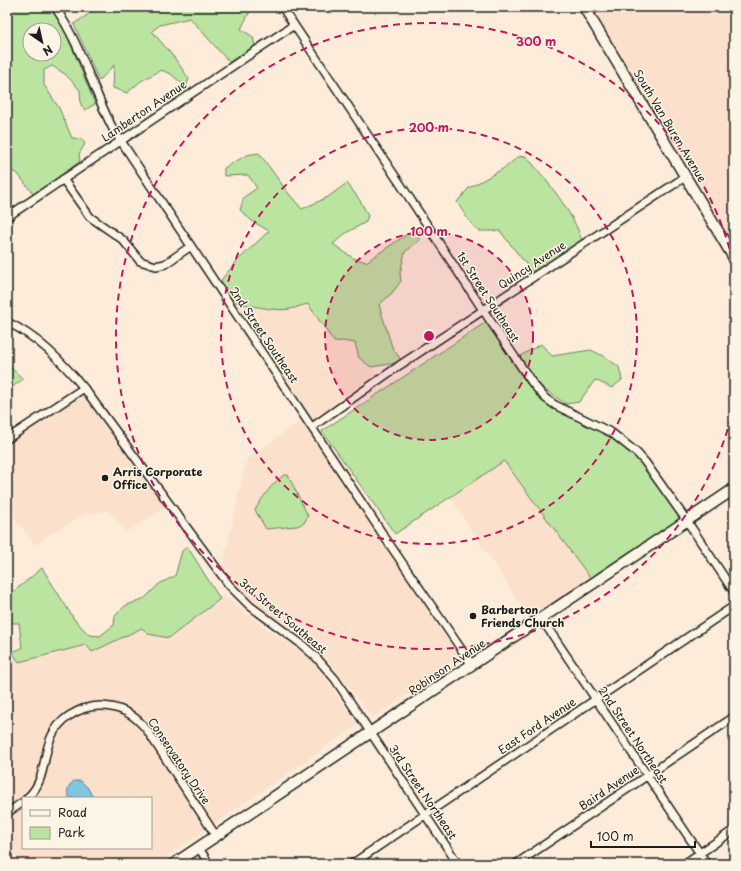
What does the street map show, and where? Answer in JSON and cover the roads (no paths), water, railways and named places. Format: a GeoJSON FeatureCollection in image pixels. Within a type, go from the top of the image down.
{"type":"FeatureCollection","features":[{"type":"Feature","properties":{"kind":"main road","name":"South Van Buren Avenue"},"geometry":{"type":"LineString","coordinates":[[586,10],[734,258]]}},
{"type":"Feature","properties":{"kind":"main road","name":"Robinson Avenue"},"geometry":{"type":"LineString","coordinates":[[174,864],[734,489]]}},
{"type":"Feature","properties":{"kind":"street","name":"2nd Street Southeast"},"geometry":{"type":"LineString","coordinates":[[55,7],[76,42],[104,112],[121,141],[472,665]]}},
{"type":"Feature","properties":{"kind":"street","name":"1st Street Southeast"},"geometry":{"type":"LineString","coordinates":[[282,7],[525,374],[541,393],[556,405],[612,433],[637,452],[687,521],[734,592]]}},
{"type":"Feature","properties":{"kind":"street"},"geometry":{"type":"LineString","coordinates":[[586,10],[597,7]]}},
{"type":"Feature","properties":{"kind":"street","name":"Lamberton Avenue"},"geometry":{"type":"LineString","coordinates":[[7,217],[294,25]]}},
{"type":"Feature","properties":{"kind":"street","name":"Quincy Avenue"},"geometry":{"type":"LineString","coordinates":[[312,427],[372,384],[685,176]]}},
{"type":"Feature","properties":{"kind":"street"},"geometry":{"type":"LineString","coordinates":[[63,179],[90,217],[123,240],[140,261],[156,266],[165,264],[191,246]]}},
{"type":"Feature","properties":{"kind":"street","name":"3rd Street Southeast"},"geometry":{"type":"LineString","coordinates":[[7,322],[30,334],[43,345],[60,361],[84,388],[229,586],[250,606],[300,643],[316,657],[335,679],[370,733]]}},
{"type":"Feature","properties":{"kind":"street"},"geometry":{"type":"LineString","coordinates":[[7,439],[84,388]]}},
{"type":"Feature","properties":{"kind":"street","name":"East Ford Avenue"},"geometry":{"type":"LineString","coordinates":[[352,864],[734,606]]}},
{"type":"Feature","properties":{"kind":"street","name":"2nd Street Northeast"},"geometry":{"type":"LineString","coordinates":[[541,618],[707,864]]}},
{"type":"Feature","properties":{"kind":"street","name":"Conservatory Drive"},"geometry":{"type":"LineString","coordinates":[[28,797],[37,786],[51,736],[56,727],[66,718],[83,709],[95,706],[113,707],[131,714],[144,726],[216,836]]}},
{"type":"Feature","properties":{"kind":"street","name":"Baird Avenue"},"geometry":{"type":"LineString","coordinates":[[516,864],[734,717]]}},
{"type":"Feature","properties":{"kind":"street","name":"3rd Street Northeast"},"geometry":{"type":"LineString","coordinates":[[370,733],[458,864]]}},
{"type":"Feature","properties":{"kind":"street"},"geometry":{"type":"LineString","coordinates":[[7,813],[22,803]]}},
{"type":"Feature","properties":{"kind":"street"},"geometry":{"type":"LineString","coordinates":[[684,864],[734,830]]}},
{"type":"Feature","properties":{"kind":"street"},"geometry":{"type":"LineString","coordinates":[[199,848],[209,864]]}},
{"type":"Feature","properties":{"kind":"water"},"geometry":{"type":"Polygon","coordinates":[[[74,781],[81,781],[88,788],[92,797],[69,797],[68,789],[70,784],[74,781]]]}},
{"type":"Feature","properties":{"kind":"place","name":"Arris Corporate Office"},"geometry":{"type":"Point","coordinates":[105,478]}},
{"type":"Feature","properties":{"kind":"place","name":"Barberton Friends Church"},"geometry":{"type":"Point","coordinates":[473,616]}}]}
